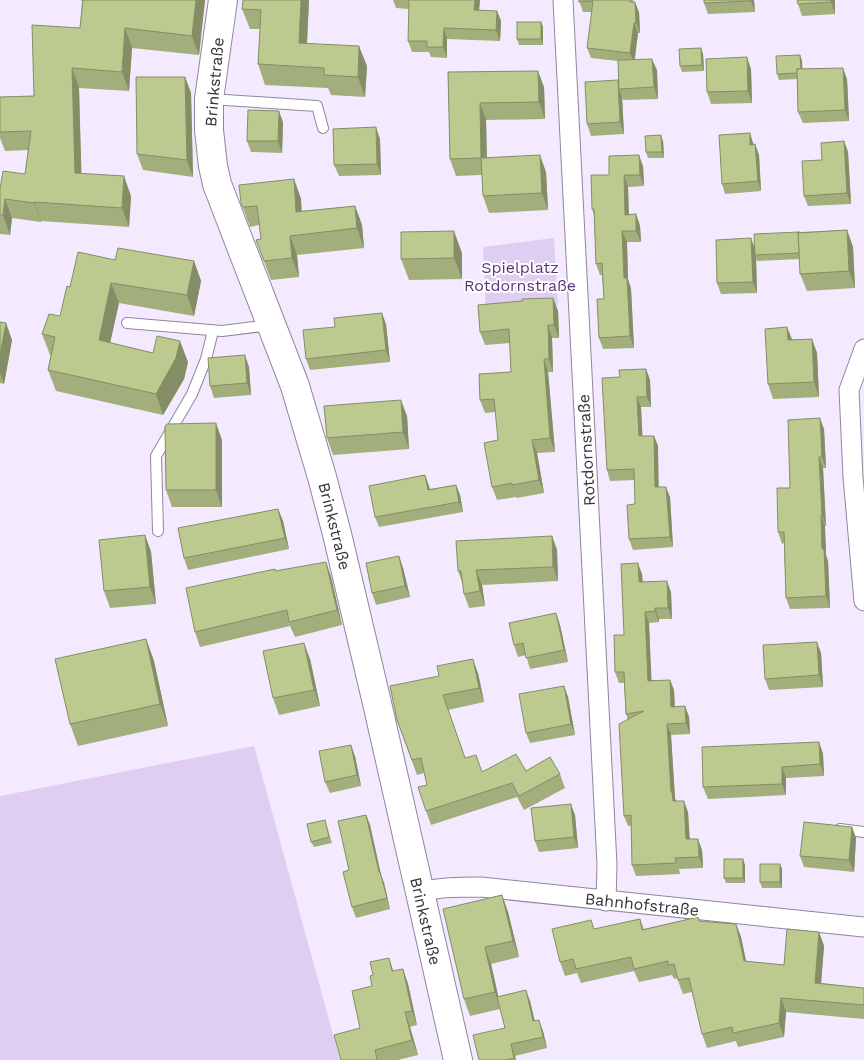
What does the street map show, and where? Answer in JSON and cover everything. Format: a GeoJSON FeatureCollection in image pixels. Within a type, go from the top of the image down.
{"type":"FeatureCollection","features":[{"type":"Feature","properties":{"kind":"street","name":"Brinkstraße"},"geometry":{"type":"LineString","coordinates":[[223,0],[210,99],[210,151],[213,166],[217,184],[295,386],[335,524],[458,1060]]}},
{"type":"Feature","properties":{"kind":"street","name":"Rotdornstraße"},"geometry":{"type":"LineString","coordinates":[[562,0],[607,865],[606,901]]}},
{"type":"Feature","properties":{"kind":"street"},"geometry":{"type":"LineString","coordinates":[[864,349],[849,390],[853,477],[864,601]]}},
{"type":"Feature","properties":{"kind":"street","name":"Bahnhofstraße"},"geometry":{"type":"LineString","coordinates":[[420,892],[456,886],[481,887],[864,927]]}},
{"type":"Feature","properties":{"kind":"lane"},"geometry":{"type":"LineString","coordinates":[[210,99],[317,106],[323,128]]}},
{"type":"Feature","properties":{"kind":"lane"},"geometry":{"type":"LineString","coordinates":[[126,323],[213,331],[272,325]]}},
{"type":"Feature","properties":{"kind":"lane"},"geometry":{"type":"LineString","coordinates":[[158,531],[156,456],[192,394],[206,359],[213,331]]}},
{"type":"Feature","properties":{"kind":"lane"},"geometry":{"type":"LineString","coordinates":[[838,829],[864,832]]}},
{"type":"Feature","properties":{"kind":"green space","name":"Spielplatz Rotdornstraße"},"geometry":{"type":"Polygon","coordinates":[[[554,238],[558,306],[486,315],[483,247],[554,238]]]}},
{"type":"Feature","properties":{"kind":"green space"},"geometry":{"type":"Polygon","coordinates":[[[254,746],[340,1060],[0,1060],[0,796],[254,746]]]}},
{"type":"Feature","properties":{"kind":"building"},"geometry":{"type":"Polygon","coordinates":[[[83,0],[196,0],[192,36],[125,28],[122,72],[72,68],[75,173],[124,176],[122,208],[34,203],[5,199],[3,215],[0,215],[0,189],[3,171],[25,174],[31,131],[0,132],[0,97],[34,96],[32,25],[80,28],[83,0]]]}},
{"type":"Feature","properties":{"kind":"building"},"geometry":{"type":"Polygon","coordinates":[[[243,0],[301,0],[299,43],[359,46],[358,77],[324,75],[324,68],[258,64],[261,10],[242,9],[243,0]]]}},
{"type":"Feature","properties":{"kind":"building"},"geometry":{"type":"Polygon","coordinates":[[[409,0],[475,0],[474,10],[497,11],[496,30],[444,28],[443,47],[427,47],[427,41],[408,41],[409,0]]]}},
{"type":"Feature","properties":{"kind":"building"},"geometry":{"type":"Polygon","coordinates":[[[579,0],[630,0],[630,2],[635,2],[636,23],[634,23],[630,53],[587,48],[593,1],[579,2],[579,0]]]}},
{"type":"Feature","properties":{"kind":"building"},"geometry":{"type":"Polygon","coordinates":[[[704,0],[751,0],[751,1],[704,3],[704,0]]]}},
{"type":"Feature","properties":{"kind":"building"},"geometry":{"type":"Polygon","coordinates":[[[797,0],[831,0],[831,2],[798,4],[797,0]]]}},
{"type":"Feature","properties":{"kind":"building"},"geometry":{"type":"Polygon","coordinates":[[[517,22],[541,22],[541,39],[517,39],[517,22]]]}},
{"type":"Feature","properties":{"kind":"building"},"geometry":{"type":"Polygon","coordinates":[[[701,48],[702,65],[680,66],[679,49],[701,48]]]}},
{"type":"Feature","properties":{"kind":"building"},"geometry":{"type":"Polygon","coordinates":[[[800,55],[801,69],[797,69],[797,73],[777,74],[776,56],[800,55]]]}},
{"type":"Feature","properties":{"kind":"building"},"geometry":{"type":"Polygon","coordinates":[[[747,57],[748,91],[707,92],[706,59],[747,57]]]}},
{"type":"Feature","properties":{"kind":"building"},"geometry":{"type":"Polygon","coordinates":[[[652,59],[654,87],[619,89],[618,60],[652,59]]]}},
{"type":"Feature","properties":{"kind":"building"},"geometry":{"type":"Polygon","coordinates":[[[843,68],[845,110],[798,112],[797,69],[843,68]]]}},
{"type":"Feature","properties":{"kind":"building"},"geometry":{"type":"Polygon","coordinates":[[[538,71],[539,102],[480,103],[481,158],[450,159],[448,72],[538,71]]]}},
{"type":"Feature","properties":{"kind":"building"},"geometry":{"type":"Polygon","coordinates":[[[136,77],[185,77],[187,160],[137,154],[136,77]]]}},
{"type":"Feature","properties":{"kind":"building"},"geometry":{"type":"Polygon","coordinates":[[[618,80],[620,122],[587,124],[585,82],[618,80]]]}},
{"type":"Feature","properties":{"kind":"building"},"geometry":{"type":"Polygon","coordinates":[[[248,110],[279,111],[278,141],[247,141],[248,110]]]}},
{"type":"Feature","properties":{"kind":"building"},"geometry":{"type":"Polygon","coordinates":[[[376,127],[377,164],[334,165],[333,129],[376,127]]]}},
{"type":"Feature","properties":{"kind":"building"},"geometry":{"type":"Polygon","coordinates":[[[750,133],[750,145],[755,144],[758,181],[722,184],[719,135],[750,133]]]}},
{"type":"Feature","properties":{"kind":"building"},"geometry":{"type":"Polygon","coordinates":[[[661,135],[662,152],[646,152],[645,136],[661,135]]]}},
{"type":"Feature","properties":{"kind":"building"},"geometry":{"type":"Polygon","coordinates":[[[844,141],[847,193],[804,196],[802,161],[822,160],[821,143],[844,141]]]}},
{"type":"Feature","properties":{"kind":"building"},"geometry":{"type":"Polygon","coordinates":[[[540,155],[542,193],[483,196],[481,158],[540,155]]]}},
{"type":"Feature","properties":{"kind":"building"},"geometry":{"type":"Polygon","coordinates":[[[639,155],[640,175],[624,175],[625,215],[636,214],[636,231],[622,231],[624,278],[627,278],[630,336],[599,338],[597,299],[604,299],[602,263],[596,264],[591,175],[609,175],[609,156],[639,155]]]}},
{"type":"Feature","properties":{"kind":"building"},"geometry":{"type":"Polygon","coordinates":[[[294,179],[296,212],[355,206],[357,228],[290,236],[292,258],[264,261],[256,240],[261,239],[257,206],[243,207],[239,185],[294,179]]]}},
{"type":"Feature","properties":{"kind":"building"},"geometry":{"type":"Polygon","coordinates":[[[847,230],[849,271],[800,274],[798,233],[847,230]]]}},
{"type":"Feature","properties":{"kind":"building"},"geometry":{"type":"Polygon","coordinates":[[[454,231],[454,258],[401,259],[401,232],[454,231]]]}},
{"type":"Feature","properties":{"kind":"building"},"geometry":{"type":"Polygon","coordinates":[[[800,232],[798,233],[799,253],[755,255],[754,234],[800,232]]]}},
{"type":"Feature","properties":{"kind":"building"},"geometry":{"type":"Polygon","coordinates":[[[751,238],[753,282],[717,283],[716,240],[751,238]]]}},
{"type":"Feature","properties":{"kind":"building"},"geometry":{"type":"Polygon","coordinates":[[[118,248],[194,261],[187,295],[111,283],[99,340],[153,353],[157,336],[180,341],[176,358],[156,394],[48,370],[55,337],[42,334],[49,314],[60,316],[67,286],[70,287],[78,252],[115,260],[118,248]]]}},
{"type":"Feature","properties":{"kind":"building"},"geometry":{"type":"Polygon","coordinates":[[[553,298],[554,325],[548,325],[549,359],[544,359],[550,438],[532,440],[539,480],[492,487],[484,443],[498,440],[494,399],[480,400],[479,374],[511,372],[509,329],[480,332],[478,305],[522,301],[522,299],[553,298]]]}},
{"type":"Feature","properties":{"kind":"building"},"geometry":{"type":"Polygon","coordinates":[[[382,313],[386,350],[306,359],[303,330],[335,327],[334,318],[382,313]]]}},
{"type":"Feature","properties":{"kind":"building"},"geometry":{"type":"Polygon","coordinates":[[[0,322],[6,323],[0,355],[0,322]]]}},
{"type":"Feature","properties":{"kind":"building"},"geometry":{"type":"Polygon","coordinates":[[[787,327],[788,340],[812,339],[814,382],[768,384],[765,329],[787,327]]]}},
{"type":"Feature","properties":{"kind":"building"},"geometry":{"type":"Polygon","coordinates":[[[245,355],[247,383],[210,386],[208,358],[245,355]]]}},
{"type":"Feature","properties":{"kind":"building"},"geometry":{"type":"Polygon","coordinates":[[[646,369],[647,397],[637,397],[639,436],[654,436],[655,487],[666,487],[670,537],[629,539],[627,505],[635,504],[634,469],[607,470],[602,378],[620,377],[619,370],[646,369]]]}},
{"type":"Feature","properties":{"kind":"building"},"geometry":{"type":"Polygon","coordinates":[[[401,400],[403,432],[327,438],[324,406],[401,400]]]}},
{"type":"Feature","properties":{"kind":"building"},"geometry":{"type":"Polygon","coordinates":[[[820,418],[822,457],[819,457],[822,549],[824,549],[826,596],[786,598],[784,532],[778,532],[777,488],[790,488],[788,420],[820,418]]]}},
{"type":"Feature","properties":{"kind":"building"},"geometry":{"type":"Polygon","coordinates":[[[216,423],[216,490],[166,490],[165,426],[167,424],[216,423]]]}},
{"type":"Feature","properties":{"kind":"building"},"geometry":{"type":"Polygon","coordinates":[[[425,475],[428,490],[456,485],[459,502],[375,517],[369,486],[425,475]]]}},
{"type":"Feature","properties":{"kind":"building"},"geometry":{"type":"Polygon","coordinates":[[[278,509],[285,538],[184,558],[178,528],[278,509]]]}},
{"type":"Feature","properties":{"kind":"building"},"geometry":{"type":"Polygon","coordinates":[[[145,535],[150,587],[104,591],[99,540],[145,535]]]}},
{"type":"Feature","properties":{"kind":"building"},"geometry":{"type":"Polygon","coordinates":[[[552,536],[553,567],[476,570],[480,591],[464,594],[461,571],[458,571],[456,541],[552,536]]]}},
{"type":"Feature","properties":{"kind":"building"},"geometry":{"type":"Polygon","coordinates":[[[399,556],[405,586],[372,593],[366,563],[399,556]]]}},
{"type":"Feature","properties":{"kind":"building"},"geometry":{"type":"Polygon","coordinates":[[[326,562],[337,610],[289,622],[287,610],[195,632],[186,588],[275,569],[275,571],[326,562]]]}},
{"type":"Feature","properties":{"kind":"building"},"geometry":{"type":"Polygon","coordinates":[[[638,563],[639,582],[667,581],[668,608],[655,608],[655,611],[645,612],[648,681],[670,680],[671,707],[685,706],[686,723],[667,724],[671,792],[673,801],[684,801],[686,839],[698,839],[699,857],[675,858],[676,863],[632,865],[631,815],[624,816],[619,724],[644,711],[626,714],[624,672],[615,672],[614,635],[624,635],[621,564],[638,563]]]}},
{"type":"Feature","properties":{"kind":"building"},"geometry":{"type":"Polygon","coordinates":[[[556,613],[564,650],[526,658],[523,643],[514,645],[509,623],[556,613]]]}},
{"type":"Feature","properties":{"kind":"building"},"geometry":{"type":"Polygon","coordinates":[[[146,639],[160,704],[70,724],[55,659],[146,639]]]}},
{"type":"Feature","properties":{"kind":"building"},"geometry":{"type":"Polygon","coordinates":[[[817,642],[819,675],[765,679],[763,645],[817,642]]]}},
{"type":"Feature","properties":{"kind":"building"},"geometry":{"type":"Polygon","coordinates":[[[304,643],[314,690],[273,698],[263,651],[304,643]]]}},
{"type":"Feature","properties":{"kind":"building"},"geometry":{"type":"Polygon","coordinates":[[[473,659],[479,688],[443,695],[465,758],[476,755],[482,772],[516,754],[526,771],[550,757],[560,774],[519,796],[512,783],[426,811],[418,787],[427,785],[421,758],[412,760],[397,720],[390,686],[439,676],[437,666],[473,659]]]}},
{"type":"Feature","properties":{"kind":"building"},"geometry":{"type":"Polygon","coordinates":[[[564,686],[571,724],[526,733],[519,694],[564,686]]]}},
{"type":"Feature","properties":{"kind":"building"},"geometry":{"type":"Polygon","coordinates":[[[819,742],[820,764],[782,767],[782,784],[703,787],[702,747],[819,742]]]}},
{"type":"Feature","properties":{"kind":"building"},"geometry":{"type":"Polygon","coordinates":[[[351,745],[357,775],[325,782],[319,751],[351,745]]]}},
{"type":"Feature","properties":{"kind":"building"},"geometry":{"type":"Polygon","coordinates":[[[571,804],[574,837],[535,841],[531,808],[571,804]]]}},
{"type":"Feature","properties":{"kind":"building"},"geometry":{"type":"Polygon","coordinates":[[[366,815],[387,898],[352,907],[343,872],[349,870],[338,821],[366,815]]]}},
{"type":"Feature","properties":{"kind":"building"},"geometry":{"type":"Polygon","coordinates":[[[325,820],[329,837],[311,842],[307,824],[325,820]]]}},
{"type":"Feature","properties":{"kind":"building"},"geometry":{"type":"Polygon","coordinates":[[[804,822],[852,827],[849,860],[800,856],[804,822]]]}},
{"type":"Feature","properties":{"kind":"building"},"geometry":{"type":"Polygon","coordinates":[[[724,859],[743,859],[743,878],[724,878],[724,859]]]}},
{"type":"Feature","properties":{"kind":"building"},"geometry":{"type":"Polygon","coordinates":[[[760,864],[780,864],[780,882],[760,882],[760,864]]]}},
{"type":"Feature","properties":{"kind":"building"},"geometry":{"type":"Polygon","coordinates":[[[502,895],[513,941],[485,947],[495,992],[464,999],[443,909],[502,895]]]}},
{"type":"Feature","properties":{"kind":"building"},"geometry":{"type":"Polygon","coordinates":[[[698,917],[699,921],[736,924],[744,961],[784,965],[787,929],[819,932],[815,983],[864,988],[864,1005],[781,998],[779,1023],[733,1033],[732,1027],[702,1034],[689,978],[678,980],[674,964],[668,965],[668,961],[634,969],[631,957],[576,969],[573,959],[560,962],[552,929],[591,920],[594,929],[640,919],[642,930],[698,917]]]}},
{"type":"Feature","properties":{"kind":"building"},"geometry":{"type":"Polygon","coordinates":[[[389,958],[392,971],[403,969],[412,1011],[405,1012],[412,1040],[375,1050],[377,1060],[341,1060],[334,1035],[360,1028],[352,991],[372,986],[370,976],[373,975],[370,962],[389,958]]]}},
{"type":"Feature","properties":{"kind":"building"},"geometry":{"type":"Polygon","coordinates":[[[526,990],[533,1021],[539,1020],[543,1037],[511,1044],[514,1058],[506,1060],[479,1060],[473,1035],[505,1028],[497,997],[526,990]]]}}]}
